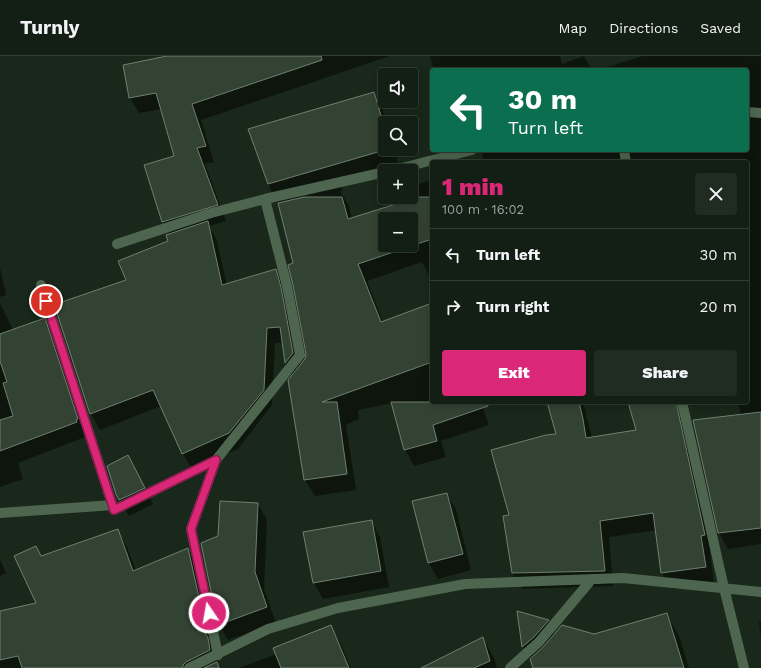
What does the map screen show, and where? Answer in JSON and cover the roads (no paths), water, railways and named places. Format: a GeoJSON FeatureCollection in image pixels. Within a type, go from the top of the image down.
{"type":"FeatureCollection","features":[{"type":"Feature","properties":{"kind":"street"},"geometry":{"type":"LineString","coordinates":[[749,112],[761,114]]}},
{"type":"Feature","properties":{"kind":"street"},"geometry":{"type":"LineString","coordinates":[[433,160],[464,152]]}},
{"type":"Feature","properties":{"kind":"street"},"geometry":{"type":"LineString","coordinates":[[417,164],[430,161]]}},
{"type":"Feature","properties":{"kind":"street"},"geometry":{"type":"LineString","coordinates":[[117,244],[211,214],[265,199],[378,174]]}},
{"type":"Feature","properties":{"kind":"street"},"geometry":{"type":"LineString","coordinates":[[218,654],[191,529],[216,460],[300,355],[287,286],[265,199]]}},
{"type":"Feature","properties":{"kind":"street"},"geometry":{"type":"LineString","coordinates":[[41,285],[114,510],[216,460]]}},
{"type":"Feature","properties":{"kind":"street"},"geometry":{"type":"LineString","coordinates":[[682,404],[724,588],[744,668]]}},
{"type":"Feature","properties":{"kind":"street"},"geometry":{"type":"LineString","coordinates":[[0,513],[113,505]]}},
{"type":"Feature","properties":{"kind":"street"},"geometry":{"type":"LineString","coordinates":[[189,668],[268,629],[345,607],[465,584],[623,578],[761,592]]}},
{"type":"Feature","properties":{"kind":"street"},"geometry":{"type":"LineString","coordinates":[[510,668],[539,642],[592,579]]}}]}
